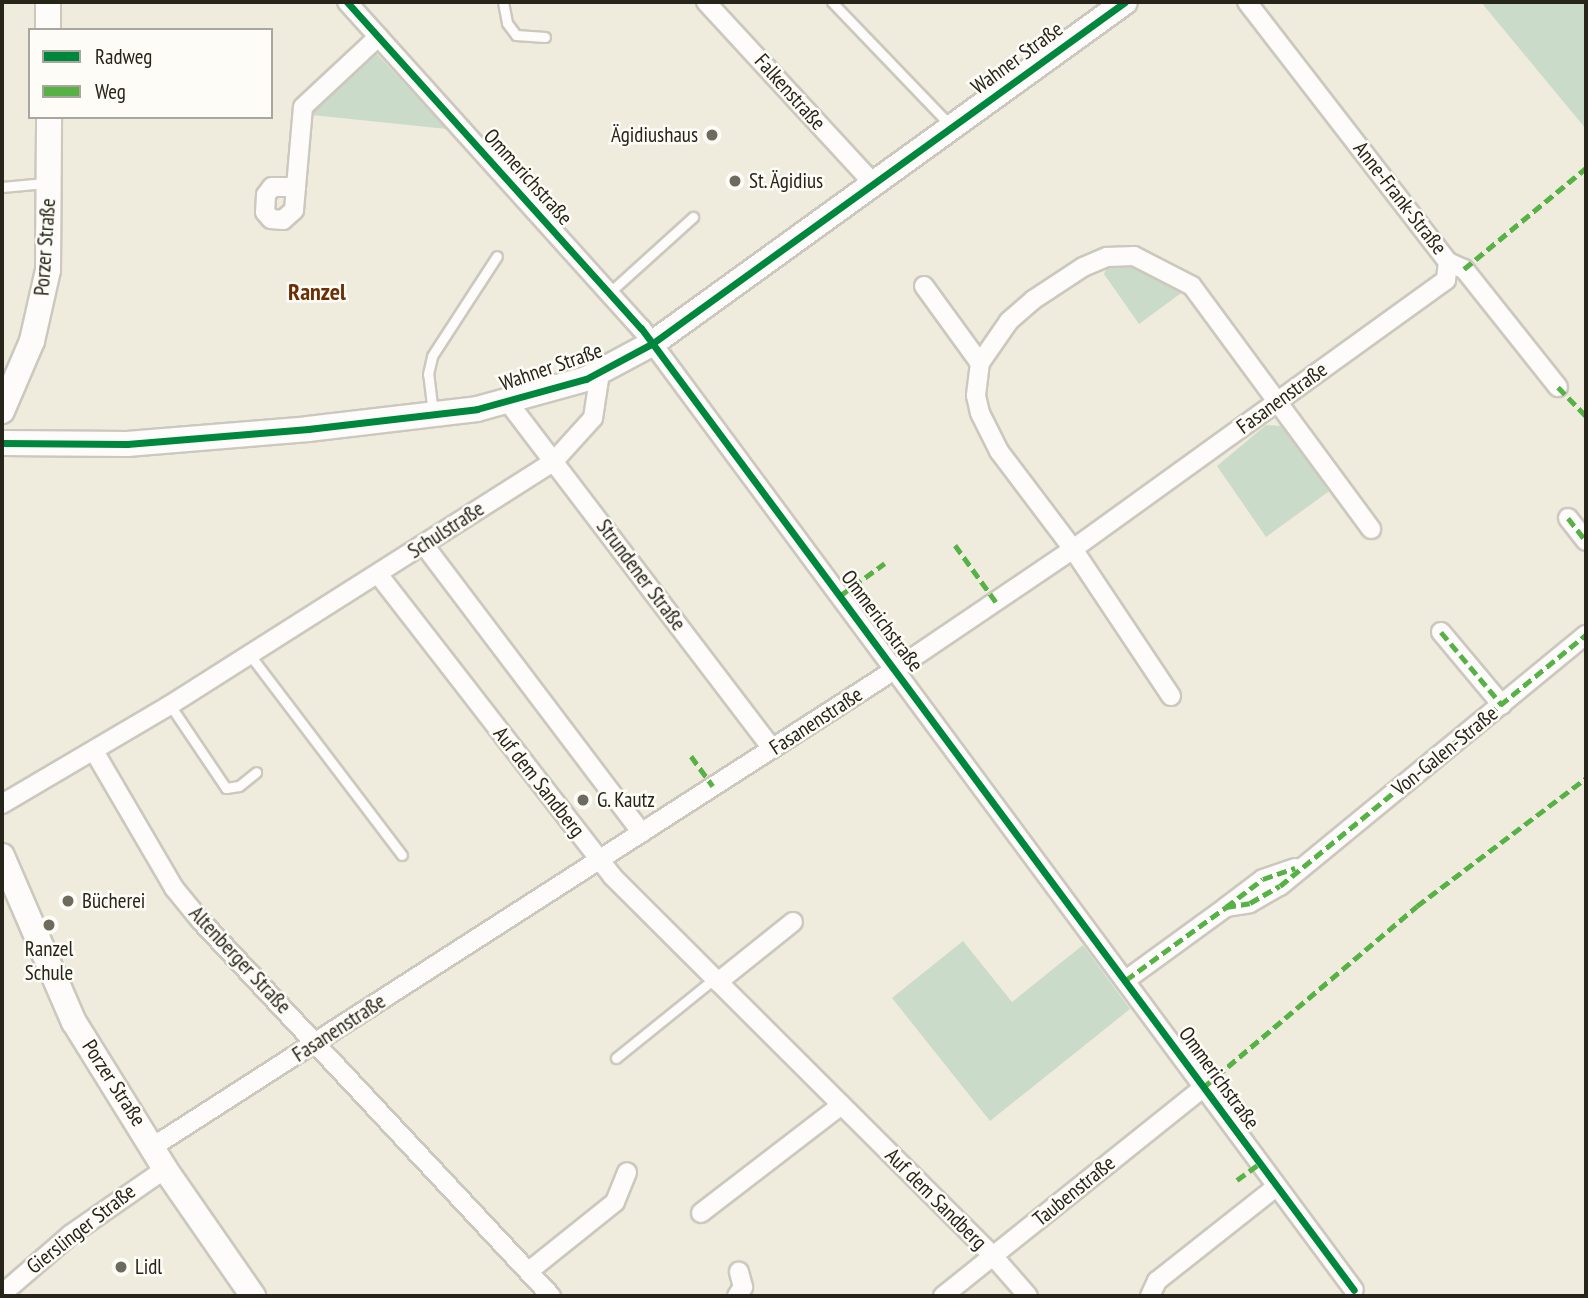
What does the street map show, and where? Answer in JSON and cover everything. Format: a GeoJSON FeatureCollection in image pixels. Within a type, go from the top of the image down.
{"type":"FeatureCollection","features":[{"type":"Feature","properties":{"kind":"street"},"geometry":{"type":"LineString","coordinates":[[48,2],[48,28]]}},
{"type":"Feature","properties":{"kind":"street","name":"Ommerichstraße"},"geometry":{"type":"LineString","coordinates":[[347,2],[610,292],[653,344],[1354,1290]]}},
{"type":"Feature","properties":{"kind":"street","name":"Falkenstraße"},"geometry":{"type":"LineString","coordinates":[[706,2],[873,183]]}},
{"type":"Feature","properties":{"kind":"street","name":"Wahner Straße"},"geometry":{"type":"LineString","coordinates":[[2,443],[127,444],[434,415],[508,402],[600,373],[653,344],[1125,2]]}},
{"type":"Feature","properties":{"kind":"street","name":"Anne-Frank-Straße"},"geometry":{"type":"LineString","coordinates":[[1247,2],[1448,262],[1464,269],[1558,387]]}},
{"type":"Feature","properties":{"kind":"street"},"geometry":{"type":"LineString","coordinates":[[296,187],[303,107],[378,37]]}},
{"type":"Feature","properties":{"kind":"street","name":"Porzer Straße"},"geometry":{"type":"LineString","coordinates":[[2,411],[40,314],[48,270],[49,119]]}},
{"type":"Feature","properties":{"kind":"street"},"geometry":{"type":"LineString","coordinates":[[1171,696],[1073,549],[999,451],[980,414],[976,395],[980,363],[1009,321],[1033,300],[1083,267],[1107,257],[1134,256],[1192,286],[1280,400],[1371,529]]}},
{"type":"Feature","properties":{"kind":"street","name":"Fasanenstraße"},"geometry":{"type":"LineString","coordinates":[[154,1146],[896,669],[1073,549],[1446,280],[1448,262]]}},
{"type":"Feature","properties":{"kind":"street"},"geometry":{"type":"LineString","coordinates":[[923,286],[980,363]]}},
{"type":"Feature","properties":{"kind":"street","name":"Schulstraße"},"geometry":{"type":"LineString","coordinates":[[2,804],[170,705],[554,461],[593,418],[600,373]]}},
{"type":"Feature","properties":{"kind":"street","name":"Strundener Straße"},"geometry":{"type":"LineString","coordinates":[[508,402],[772,749]]}},
{"type":"Feature","properties":{"kind":"street"},"geometry":{"type":"LineString","coordinates":[[1568,518],[1586,541]]}},
{"type":"Feature","properties":{"kind":"street"},"geometry":{"type":"LineString","coordinates":[[424,545],[642,833]]}},
{"type":"Feature","properties":{"kind":"street","name":"Auf dem Sandberg"},"geometry":{"type":"LineString","coordinates":[[378,574],[600,860],[716,981],[993,1256],[1028,1296]]}},
{"type":"Feature","properties":{"kind":"street"},"geometry":{"type":"LineString","coordinates":[[1441,632],[1502,705]]}},
{"type":"Feature","properties":{"kind":"street","name":"Von-Galen-Straße"},"geometry":{"type":"LineString","coordinates":[[1126,980],[1226,907],[1266,895],[1586,635]]}},
{"type":"Feature","properties":{"kind":"street","name":"Altenberger Straße"},"geometry":{"type":"LineString","coordinates":[[94,751],[174,888],[551,1296]]}},
{"type":"Feature","properties":{"kind":"street","name":"Porzer Straße"},"geometry":{"type":"LineString","coordinates":[[2,856],[74,1022],[154,1146],[165,1170],[253,1296]]}},
{"type":"Feature","properties":{"kind":"street"},"geometry":{"type":"LineString","coordinates":[[716,981],[793,922]]}},
{"type":"Feature","properties":{"kind":"street","name":"Taubenstraße"},"geometry":{"type":"LineString","coordinates":[[943,1296],[1205,1086]]}},
{"type":"Feature","properties":{"kind":"street"},"geometry":{"type":"LineString","coordinates":[[701,1213],[841,1105]]}},
{"type":"Feature","properties":{"kind":"street","name":"Gierslinger Straße"},"geometry":{"type":"LineString","coordinates":[[2,1294],[70,1235],[165,1170]]}},
{"type":"Feature","properties":{"kind":"street"},"geometry":{"type":"LineString","coordinates":[[529,1271],[615,1202],[626,1172]]}},
{"type":"Feature","properties":{"kind":"street"},"geometry":{"type":"LineString","coordinates":[[1150,1296],[1157,1281],[1276,1187]]}},
{"type":"Feature","properties":{"kind":"street"},"geometry":{"type":"LineString","coordinates":[[737,1296],[743,1287],[739,1272]]}},
{"type":"Feature","properties":{"kind":"lane"},"geometry":{"type":"LineString","coordinates":[[503,2],[507,23],[516,35],[545,37]]}},
{"type":"Feature","properties":{"kind":"lane"},"geometry":{"type":"LineString","coordinates":[[832,2],[951,126]]}},
{"type":"Feature","properties":{"kind":"lane"},"geometry":{"type":"LineString","coordinates":[[2,187],[49,183]]}},
{"type":"Feature","properties":{"kind":"lane"},"geometry":{"type":"LineString","coordinates":[[610,292],[693,217]]}},
{"type":"Feature","properties":{"kind":"lane"},"geometry":{"type":"LineString","coordinates":[[434,415],[428,374],[432,356],[497,256]]}},
{"type":"Feature","properties":{"kind":"lane"},"geometry":{"type":"LineString","coordinates":[[250,655],[402,855]]}},
{"type":"Feature","properties":{"kind":"lane"},"geometry":{"type":"LineString","coordinates":[[170,705],[226,788],[239,786],[256,772]]}},
{"type":"Feature","properties":{"kind":"lane"},"geometry":{"type":"LineString","coordinates":[[616,1058],[716,981]]}},
{"type":"Feature","properties":{"kind":"green space"},"geometry":{"type":"Polygon","coordinates":[[[1481,2],[1586,2],[1586,129],[1481,2]]]}},
{"type":"Feature","properties":{"kind":"green space"},"geometry":{"type":"Polygon","coordinates":[[[375,52],[447,129],[312,115],[318,102],[375,52]]]}},
{"type":"Feature","properties":{"kind":"green space"},"geometry":{"type":"Polygon","coordinates":[[[1134,262],[1188,288],[1139,324],[1104,274],[1108,266],[1134,262]]]}},
{"type":"Feature","properties":{"kind":"green space"},"geometry":{"type":"Polygon","coordinates":[[[1266,425],[1281,426],[1332,489],[1266,537],[1217,466],[1266,425]]]}},
{"type":"Feature","properties":{"kind":"green space"},"geometry":{"type":"Polygon","coordinates":[[[963,941],[1012,1002],[1083,945],[1130,1009],[990,1121],[892,998],[963,941]]]}},
{"type":"Feature","properties":{"kind":"marked path"},"geometry":{"type":"LineString","coordinates":[[1464,269],[1586,168]]}},
{"type":"Feature","properties":{"kind":"marked path"},"geometry":{"type":"LineString","coordinates":[[1558,387],[1586,416]]}},
{"type":"Feature","properties":{"kind":"marked path"},"geometry":{"type":"LineString","coordinates":[[1568,518],[1586,541]]}},
{"type":"Feature","properties":{"kind":"marked path"},"geometry":{"type":"LineString","coordinates":[[955,545],[996,602]]}},
{"type":"Feature","properties":{"kind":"marked path"},"geometry":{"type":"LineString","coordinates":[[841,595],[885,563]]}},
{"type":"Feature","properties":{"kind":"marked path"},"geometry":{"type":"LineString","coordinates":[[1441,632],[1502,705]]}},
{"type":"Feature","properties":{"kind":"marked path"},"geometry":{"type":"LineString","coordinates":[[1126,980],[1226,907],[1250,903],[1280,886],[1586,635]]}},
{"type":"Feature","properties":{"kind":"marked path"},"geometry":{"type":"LineString","coordinates":[[691,756],[713,786]]}},
{"type":"Feature","properties":{"kind":"marked path"},"geometry":{"type":"LineString","coordinates":[[1205,1086],[1417,906],[1586,778]]}},
{"type":"Feature","properties":{"kind":"marked path"},"geometry":{"type":"LineString","coordinates":[[1226,907],[1263,879],[1295,868]]}},
{"type":"Feature","properties":{"kind":"marked path"},"geometry":{"type":"LineString","coordinates":[[1237,1180],[1259,1164]]}},
{"type":"Feature","properties":{"kind":"cycle path"},"geometry":{"type":"LineString","coordinates":[[347,2],[641,328],[1354,1290]]}},
{"type":"Feature","properties":{"kind":"cycle path"},"geometry":{"type":"LineString","coordinates":[[2,443],[127,444],[308,429],[477,409],[586,379],[653,343],[1125,2]]}},
{"type":"Feature","properties":{"kind":"place","name":"Ägidiushaus"},"geometry":{"type":"Point","coordinates":[712,135]}},
{"type":"Feature","properties":{"kind":"place","name":"St. Ägidius"},"geometry":{"type":"Point","coordinates":[735,181]}},
{"type":"Feature","properties":{"kind":"place","name":"G. Kautz"},"geometry":{"type":"Point","coordinates":[583,800]}},
{"type":"Feature","properties":{"kind":"place","name":"Bücherei"},"geometry":{"type":"Point","coordinates":[68,901]}},
{"type":"Feature","properties":{"kind":"place","name":"Ranzel Schule"},"geometry":{"type":"Point","coordinates":[49,925]}},
{"type":"Feature","properties":{"kind":"place","name":"Lidl"},"geometry":{"type":"Point","coordinates":[121,1267]}},
{"type":"Feature","properties":{"kind":"district","name":"Ranzel"},"geometry":{"type":"Point","coordinates":[317,292]}}]}
